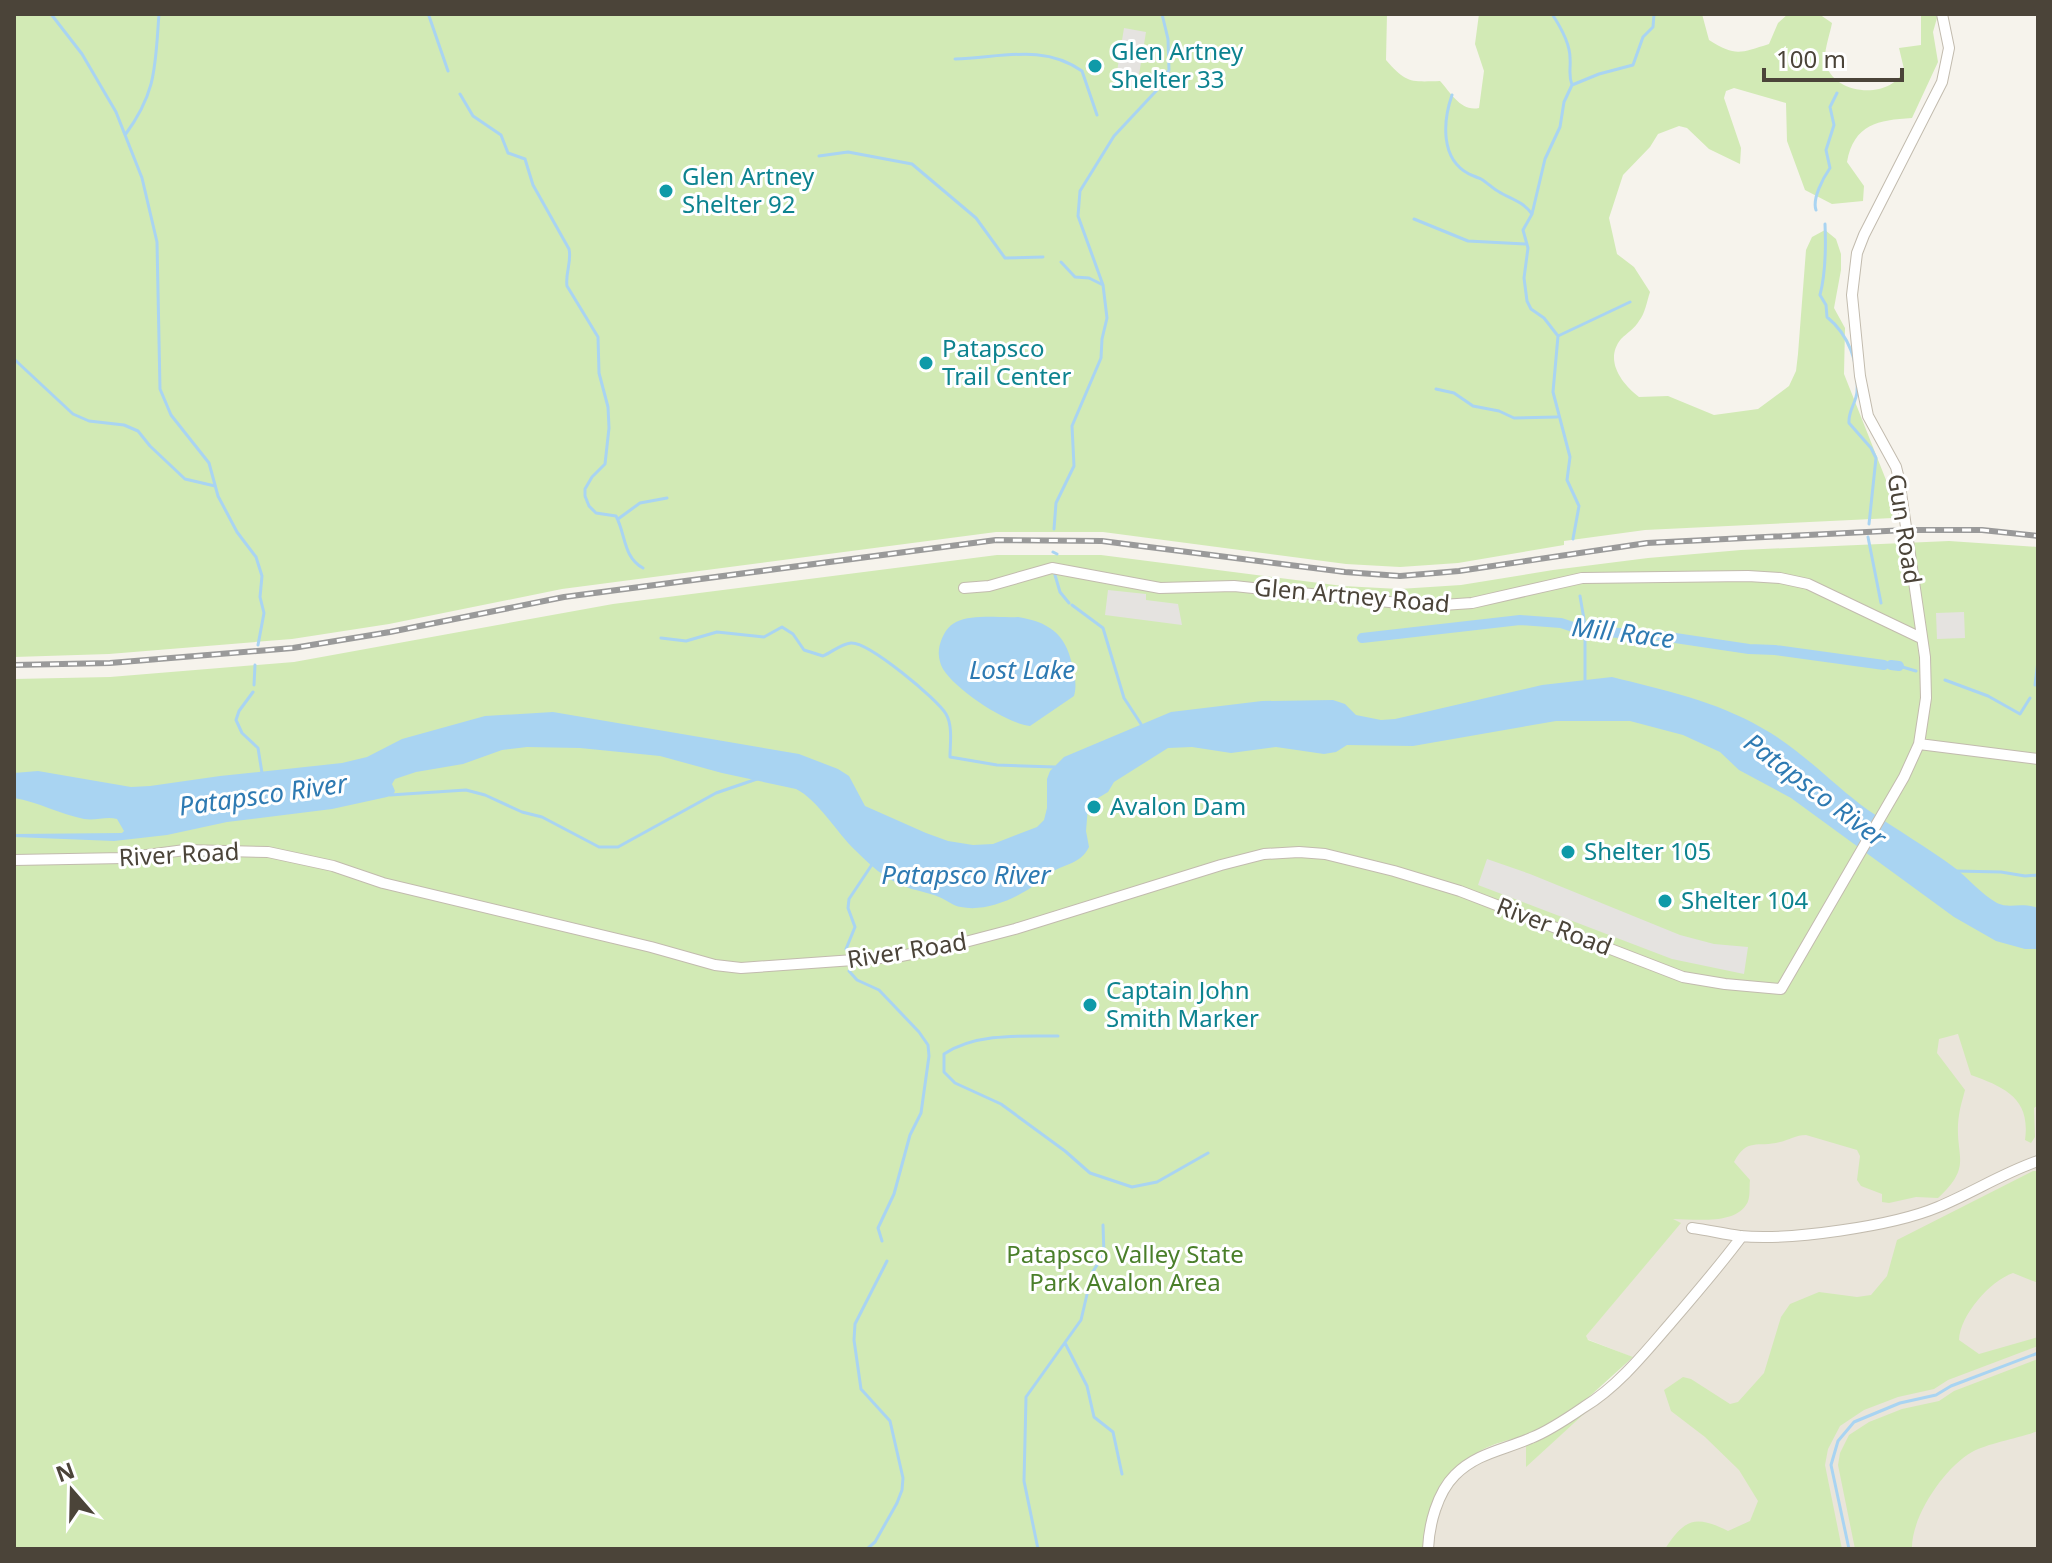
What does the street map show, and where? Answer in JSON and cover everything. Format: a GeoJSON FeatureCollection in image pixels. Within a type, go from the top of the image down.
{"type":"FeatureCollection","features":[{"type":"Feature","properties":{"kind":"street","name":"Gun Road"},"geometry":{"type":"LineString","coordinates":[[1781,989],[1886,810],[1919,744],[1927,677],[1899,479],[1896,467],[1873,428],[1865,404],[1852,295],[1857,253],[1864,235],[1942,82],[1949,48],[1942,14]]}},
{"type":"Feature","properties":{"kind":"street","name":"Glen Artney Road"},"geometry":{"type":"LineString","coordinates":[[964,588],[989,586],[1052,568],[1160,588],[1234,586],[1428,606],[1472,603],[1582,578],[1764,577],[1808,584],[1921,638]]}},
{"type":"Feature","properties":{"kind":"street"},"geometry":{"type":"LineString","coordinates":[[1919,744],[2038,759]]}},
{"type":"Feature","properties":{"kind":"street","name":"River Road"},"geometry":{"type":"LineString","coordinates":[[14,860],[124,858],[185,850],[268,852],[715,965],[741,968],[881,958],[946,947],[1264,854],[1325,854],[1460,891],[1683,977],[1781,989]]}},
{"type":"Feature","properties":{"kind":"street"},"geometry":{"type":"LineString","coordinates":[[1692,1228],[1742,1236],[1807,1233],[1874,1224],[1935,1209],[2038,1161]]}},
{"type":"Feature","properties":{"kind":"street"},"geometry":{"type":"LineString","coordinates":[[1428,1549],[1435,1511],[1452,1478],[1477,1458],[1533,1438],[1588,1405],[1611,1386],[1646,1352],[1742,1236]]}},
{"type":"Feature","properties":{"kind":"shaded area"},"geometry":{"type":"Polygon","coordinates":[[[1124,28],[1146,32],[1137,87],[1115,84],[1124,28]]]}},
{"type":"Feature","properties":{"kind":"shaded area"},"geometry":{"type":"Polygon","coordinates":[[[1108,590],[1146,594],[1146,600],[1178,604],[1182,625],[1105,615],[1108,590]]]}},
{"type":"Feature","properties":{"kind":"shaded area"},"geometry":{"type":"Polygon","coordinates":[[[1964,612],[1965,638],[1937,639],[1936,613],[1964,612]]]}},
{"type":"Feature","properties":{"kind":"shaded area"},"geometry":{"type":"Polygon","coordinates":[[[1487,859],[1680,935],[1714,944],[1748,947],[1744,974],[1672,959],[1478,885],[1487,859]]]}},
{"type":"Feature","properties":{"kind":"shaded area"},"geometry":{"type":"Polygon","coordinates":[[[1982,1030],[2038,1065],[2038,1549],[1423,1549],[1449,1475],[1461,1462],[1475,1452],[1526,1433],[1526,1466],[1584,1414],[1578,1405],[1608,1382],[1632,1357],[1584,1338],[1680,1223],[1550,1169],[1946,1036],[1982,1030]]]}},
{"type":"Feature","properties":{"kind":"green space"},"geometry":{"type":"Polygon","coordinates":[[[14,14],[1387,14],[1386,60],[1393,68],[1409,80],[1440,81],[1467,107],[1479,108],[1484,71],[1475,44],[1479,14],[1702,14],[1709,40],[1738,52],[1769,44],[1778,23],[1788,14],[1819,14],[1832,23],[1825,57],[1830,73],[1850,88],[1876,90],[1898,79],[1904,69],[1899,48],[1921,45],[1921,14],[1935,14],[1937,18],[1933,32],[1938,62],[1912,118],[1888,120],[1869,126],[1855,139],[1850,149],[1847,162],[1864,186],[1863,201],[1832,204],[1805,190],[1787,141],[1786,103],[1734,88],[1726,91],[1724,98],[1741,148],[1740,164],[1709,149],[1687,128],[1679,126],[1658,134],[1623,175],[1609,218],[1617,254],[1634,267],[1650,292],[1641,318],[1616,347],[1614,363],[1617,371],[1639,397],[1668,396],[1714,415],[1758,409],[1789,386],[1796,371],[1806,250],[1812,237],[1825,230],[1836,239],[1841,254],[1841,270],[1834,308],[1845,328],[1844,374],[1890,490],[1893,518],[1645,530],[1564,541],[1564,545],[1458,563],[1400,567],[1346,564],[1103,532],[996,532],[562,589],[389,624],[292,639],[109,654],[14,657],[14,14]]]}},
{"type":"Feature","properties":{"kind":"green space","name":"Patapsco Valley State Park Avalon Area"},"geometry":{"type":"Polygon","coordinates":[[[1949,541],[2038,547],[2038,1105],[2034,1108],[2035,1137],[2031,1143],[2025,1140],[2024,1114],[2013,1096],[1971,1075],[1958,1034],[1939,1039],[1937,1053],[1965,1090],[1959,1112],[1959,1168],[1938,1198],[1916,1197],[1882,1202],[1882,1194],[1861,1186],[1857,1180],[1860,1156],[1857,1150],[1806,1135],[1743,1149],[1734,1162],[1750,1180],[1746,1205],[1732,1216],[1723,1218],[1673,1219],[1681,1223],[1586,1336],[1588,1340],[1633,1357],[1579,1406],[1584,1414],[1526,1467],[1526,1436],[1482,1450],[1466,1460],[1453,1472],[1434,1504],[1423,1549],[14,1549],[14,679],[110,677],[294,662],[613,604],[997,555],[1101,555],[1343,586],[1399,589],[1461,585],[1648,558],[1741,550],[1949,541]]]}},
{"type":"Feature","properties":{"kind":"green space"},"geometry":{"type":"Polygon","coordinates":[[[2038,1171],[2038,1283],[2013,1273],[1995,1283],[1970,1310],[1959,1340],[1979,1354],[2038,1337],[2038,1346],[1948,1380],[1934,1389],[1898,1397],[1864,1410],[1840,1426],[1828,1449],[1825,1465],[1842,1549],[1665,1549],[1685,1525],[1692,1522],[1707,1523],[1728,1531],[1750,1521],[1758,1501],[1739,1470],[1705,1437],[1671,1411],[1664,1390],[1683,1377],[1730,1404],[1738,1402],[1764,1373],[1781,1317],[1790,1304],[1819,1292],[1857,1297],[1871,1295],[1887,1276],[1897,1240],[2038,1171]]]}},
{"type":"Feature","properties":{"kind":"green space"},"geometry":{"type":"Polygon","coordinates":[[[2038,1359],[2038,1431],[1995,1443],[1961,1459],[1940,1481],[1923,1508],[1913,1536],[1912,1549],[1855,1549],[1838,1465],[1849,1435],[1869,1422],[1902,1409],[1939,1401],[1954,1391],[2038,1359]]]}},
{"type":"Feature","properties":{"kind":"water","name":"Lost Lake"},"geometry":{"type":"Polygon","coordinates":[[[978,617],[1018,617],[1038,622],[1060,637],[1069,653],[1075,680],[1074,696],[1030,726],[1008,719],[955,684],[946,674],[939,656],[943,635],[956,622],[978,617]]]}},
{"type":"Feature","properties":{"kind":"water","name":"Patapsco River"},"geometry":{"type":"Polygon","coordinates":[[[1612,677],[1708,703],[1777,737],[1868,810],[1955,868],[1991,899],[2002,905],[2038,908],[2038,949],[2025,949],[1996,941],[1954,917],[1791,798],[1739,770],[1720,752],[1683,735],[1630,721],[1556,721],[1413,746],[1347,745],[1336,752],[1324,754],[1276,747],[1231,753],[1192,747],[1168,748],[1114,782],[1108,792],[1088,807],[1086,831],[1089,847],[1080,858],[1017,896],[995,905],[972,908],[961,907],[904,886],[884,875],[855,850],[812,800],[796,789],[660,756],[580,748],[502,750],[463,764],[395,779],[392,784],[395,791],[387,797],[332,809],[227,822],[167,835],[114,841],[14,837],[14,834],[124,831],[117,819],[84,819],[14,798],[14,773],[38,771],[131,787],[150,786],[342,763],[367,757],[402,739],[485,716],[553,712],[799,754],[849,776],[865,806],[948,841],[993,844],[1037,827],[1044,820],[1047,779],[1050,771],[1064,757],[1171,712],[1262,701],[1333,700],[1345,704],[1356,715],[1381,720],[1395,719],[1542,685],[1612,677]]]}},
{"type":"Feature","properties":{"kind":"waterway"},"geometry":{"type":"LineString","coordinates":[[51,14],[82,54],[116,112],[142,178],[157,242],[160,389],[171,415],[209,463],[218,496],[237,532],[256,557],[262,576],[260,597],[264,613],[258,645]]}},
{"type":"Feature","properties":{"kind":"waterway"},"geometry":{"type":"LineString","coordinates":[[125,135],[149,92],[159,14]]}},
{"type":"Feature","properties":{"kind":"waterway"},"geometry":{"type":"LineString","coordinates":[[1054,529],[1056,503],[1074,466],[1072,426],[1101,358],[1107,318],[1103,285],[1078,216],[1080,191],[1114,136],[1157,90],[1169,70],[1168,39],[1162,14]]}},
{"type":"Feature","properties":{"kind":"waterway"},"geometry":{"type":"LineString","coordinates":[[1552,14],[1568,46],[1572,85]]}},
{"type":"Feature","properties":{"kind":"waterway"},"geometry":{"type":"LineString","coordinates":[[1573,539],[1579,506],[1567,480],[1570,457],[1553,392],[1558,336],[1527,301],[1524,278],[1528,248],[1523,230],[1532,214],[1545,159],[1560,127],[1564,102],[1572,85],[1633,65],[1643,37],[1653,27],[1654,14]]}},
{"type":"Feature","properties":{"kind":"waterway"},"geometry":{"type":"LineString","coordinates":[[429,16],[448,71]]}},
{"type":"Feature","properties":{"kind":"waterway"},"geometry":{"type":"LineString","coordinates":[[955,59],[1021,54],[1067,62],[1082,71],[1097,115]]}},
{"type":"Feature","properties":{"kind":"waterway"},"geometry":{"type":"LineString","coordinates":[[1816,210],[1817,195],[1830,168],[1826,150],[1834,125],[1830,107],[1837,93]]}},
{"type":"Feature","properties":{"kind":"waterway"},"geometry":{"type":"LineString","coordinates":[[460,94],[473,116],[501,135],[508,153],[525,159],[533,185],[569,249],[567,286],[598,337],[599,373],[608,407],[605,464],[592,477],[585,489],[585,496],[596,513],[616,516],[628,552],[643,568]]}},
{"type":"Feature","properties":{"kind":"waterway"},"geometry":{"type":"LineString","coordinates":[[1452,95],[1446,139],[1453,159],[1469,174],[1522,204],[1532,214]]}},
{"type":"Feature","properties":{"kind":"waterway"},"geometry":{"type":"LineString","coordinates":[[819,156],[848,152],[912,164],[976,218],[1005,258],[1043,257]]}},
{"type":"Feature","properties":{"kind":"waterway"},"geometry":{"type":"LineString","coordinates":[[1414,219],[1468,241],[1525,244]]}},
{"type":"Feature","properties":{"kind":"waterway"},"geometry":{"type":"LineString","coordinates":[[1825,224],[1825,260],[1820,295],[1826,305],[1827,317],[1847,341],[1854,360],[1857,392],[1849,423],[1876,458],[1869,524]]}},
{"type":"Feature","properties":{"kind":"waterway"},"geometry":{"type":"LineString","coordinates":[[1061,262],[1075,277],[1089,278],[1103,285]]}},
{"type":"Feature","properties":{"kind":"waterway"},"geometry":{"type":"LineString","coordinates":[[1558,336],[1630,302]]}},
{"type":"Feature","properties":{"kind":"waterway"},"geometry":{"type":"LineString","coordinates":[[14,359],[73,414],[89,421],[124,425],[138,431],[185,479],[215,486]]}},
{"type":"Feature","properties":{"kind":"waterway"},"geometry":{"type":"LineString","coordinates":[[1436,389],[1454,393],[1473,406],[1499,411],[1514,418],[1557,417]]}},
{"type":"Feature","properties":{"kind":"waterway"},"geometry":{"type":"LineString","coordinates":[[618,519],[640,503],[667,498]]}},
{"type":"Feature","properties":{"kind":"waterway"},"geometry":{"type":"LineString","coordinates":[[1868,537],[1881,603]]}},
{"type":"Feature","properties":{"kind":"waterway"},"geometry":{"type":"LineString","coordinates":[[1053,552],[1057,554]]}},
{"type":"Feature","properties":{"kind":"waterway"},"geometry":{"type":"LineString","coordinates":[[1055,575],[1060,592],[1069,603]]}},
{"type":"Feature","properties":{"kind":"waterway"},"geometry":{"type":"LineString","coordinates":[[1580,596],[1585,625],[1585,680]]}},
{"type":"Feature","properties":{"kind":"waterway"},"geometry":{"type":"LineString","coordinates":[[1072,605],[1103,628],[1124,698],[1141,724]]}},
{"type":"Feature","properties":{"kind":"waterway","name":"Mill Race"},"geometry":{"type":"LineString","coordinates":[[1362,638],[1520,620],[1561,623],[1585,631],[1655,635],[1884,665]]}},
{"type":"Feature","properties":{"kind":"waterway"},"geometry":{"type":"LineString","coordinates":[[661,638],[686,641],[717,632],[764,637],[782,627],[793,634],[804,650],[823,656],[840,646],[851,643],[860,645],[902,672],[946,714],[950,724],[950,757],[997,765],[1055,767]]}},
{"type":"Feature","properties":{"kind":"waterway"},"geometry":{"type":"LineString","coordinates":[[2035,685],[2038,661]]}},
{"type":"Feature","properties":{"kind":"waterway"},"geometry":{"type":"LineString","coordinates":[[254,685],[255,665]]}},
{"type":"Feature","properties":{"kind":"waterway","name":"Mill Race"},"geometry":{"type":"LineString","coordinates":[[1891,665],[1899,666]]}},
{"type":"Feature","properties":{"kind":"waterway"},"geometry":{"type":"LineString","coordinates":[[1899,666],[1916,671]]}},
{"type":"Feature","properties":{"kind":"waterway"},"geometry":{"type":"LineString","coordinates":[[1945,680],[1988,696],[2020,714],[2030,698]]}},
{"type":"Feature","properties":{"kind":"waterway"},"geometry":{"type":"LineString","coordinates":[[253,692],[236,720],[242,733],[258,748],[262,773]]}},
{"type":"Feature","properties":{"kind":"waterway"},"geometry":{"type":"LineString","coordinates":[[390,795],[466,790],[542,817],[599,847],[618,847],[716,793],[757,779]]}},
{"type":"Feature","properties":{"kind":"waterway"},"geometry":{"type":"LineString","coordinates":[[846,949],[855,927],[848,908],[849,899],[873,863]]}},
{"type":"Feature","properties":{"kind":"waterway"},"geometry":{"type":"LineString","coordinates":[[1956,871],[2038,875]]}},
{"type":"Feature","properties":{"kind":"waterway"},"geometry":{"type":"LineString","coordinates":[[849,971],[857,980],[879,990],[928,1045],[921,1113],[910,1135],[894,1194],[878,1228],[882,1241]]}},
{"type":"Feature","properties":{"kind":"waterway"},"geometry":{"type":"LineString","coordinates":[[1058,1036],[999,1037],[970,1042],[944,1054],[944,1072],[955,1083],[1001,1104],[1090,1173],[1132,1187],[1157,1182],[1208,1153]]}},
{"type":"Feature","properties":{"kind":"waterway"},"geometry":{"type":"LineString","coordinates":[[1038,1549],[1024,1481],[1026,1397],[1081,1320],[1092,1273],[1104,1254],[1103,1225]]}},
{"type":"Feature","properties":{"kind":"waterway"},"geometry":{"type":"LineString","coordinates":[[867,1549],[875,1542],[897,1503],[903,1478],[890,1421],[861,1389],[854,1340],[855,1324],[887,1261]]}},
{"type":"Feature","properties":{"kind":"waterway"},"geometry":{"type":"LineString","coordinates":[[1065,1343],[1087,1386],[1094,1417],[1113,1432],[1122,1474]]}},
{"type":"Feature","properties":{"kind":"waterway"},"geometry":{"type":"LineString","coordinates":[[1849,1549],[1831,1465],[1838,1441],[1854,1422],[1900,1403],[1936,1395],[1951,1386],[2038,1353]]}},
{"type":"Feature","properties":{"kind":"railway"},"geometry":{"type":"LineString","coordinates":[[14,665],[110,663],[293,648],[564,597],[996,540],[1102,541],[1345,572],[1400,576],[1459,571],[1647,543],[1906,530],[1982,530],[2038,536]]}},
{"type":"Feature","properties":{"kind":"place","name":"Glen Artney Shelter 33"},"geometry":{"type":"Point","coordinates":[1095,66]}},
{"type":"Feature","properties":{"kind":"place","name":"Glen Artney Shelter 92"},"geometry":{"type":"Point","coordinates":[666,191]}},
{"type":"Feature","properties":{"kind":"place","name":"Patapsco Trail Center"},"geometry":{"type":"Point","coordinates":[926,363]}},
{"type":"Feature","properties":{"kind":"place","name":"Avalon Dam"},"geometry":{"type":"Point","coordinates":[1094,807]}},
{"type":"Feature","properties":{"kind":"place","name":"Shelter 105"},"geometry":{"type":"Point","coordinates":[1568,852]}},
{"type":"Feature","properties":{"kind":"place","name":"Shelter 104"},"geometry":{"type":"Point","coordinates":[1665,901]}},
{"type":"Feature","properties":{"kind":"place","name":"Captain John Smith Marker"},"geometry":{"type":"Point","coordinates":[1090,1005]}}]}
